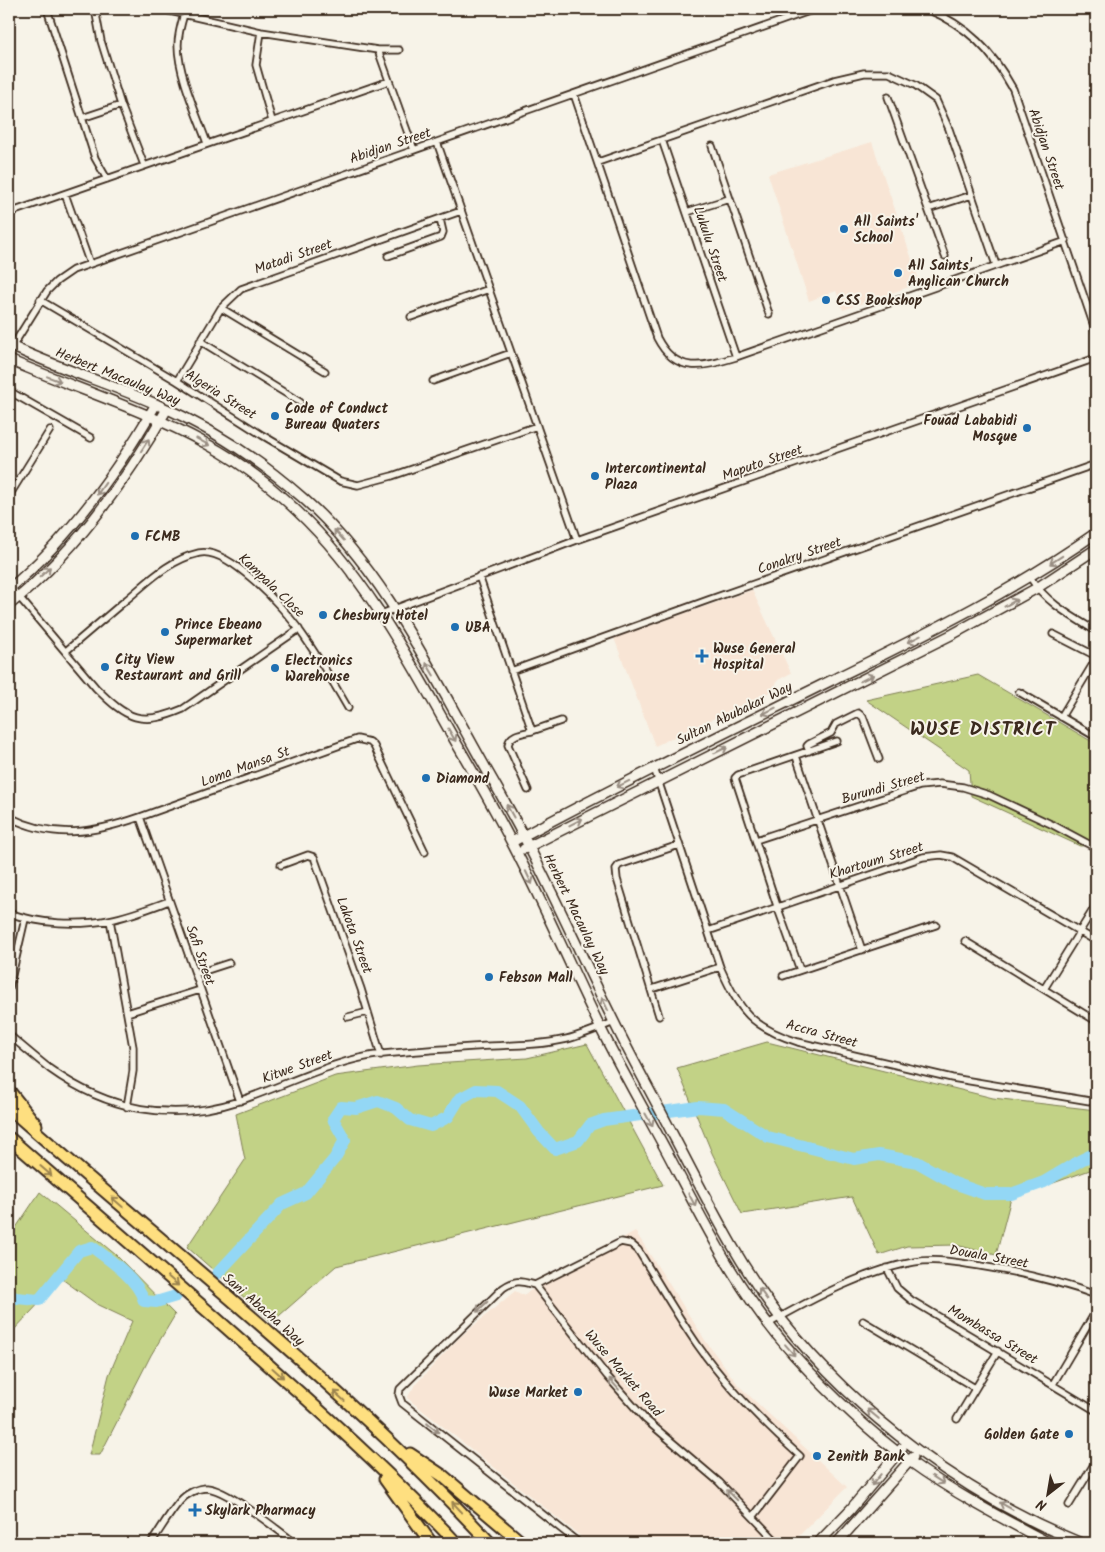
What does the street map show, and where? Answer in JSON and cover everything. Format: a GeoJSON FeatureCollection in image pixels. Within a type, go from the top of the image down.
{"type":"FeatureCollection","features":[{"type":"Feature","properties":{"kind":"highway"},"geometry":{"type":"LineString","coordinates":[[9,1091],[58,1151]]}},
{"type":"Feature","properties":{"kind":"highway","name":"Sani Abacha Way"},"geometry":{"type":"LineString","coordinates":[[9,1108],[257,1322],[391,1442],[452,1502],[490,1543]]}},
{"type":"Feature","properties":{"kind":"highway"},"geometry":{"type":"LineString","coordinates":[[9,1139],[242,1340],[359,1446],[456,1543]]}},
{"type":"Feature","properties":{"kind":"highway"},"geometry":{"type":"LineString","coordinates":[[391,1442],[443,1476],[522,1543]]}},
{"type":"Feature","properties":{"kind":"highway"},"geometry":{"type":"LineString","coordinates":[[359,1446],[396,1492],[431,1543]]}},
{"type":"Feature","properties":{"kind":"main road","name":"Herbert Macaulay Way"},"geometry":{"type":"LineString","coordinates":[[10,348],[156,404],[215,434],[251,456],[306,501],[341,536],[394,608],[446,696],[524,836],[614,1022],[734,1249],[755,1283],[803,1346],[834,1378],[868,1410],[918,1451],[960,1479],[1003,1504],[1059,1534],[1081,1543]]}},
{"type":"Feature","properties":{"kind":"main road","name":"Herbert Macaulay Way"},"geometry":{"type":"LineString","coordinates":[[9,360],[149,416],[210,446],[244,468],[296,510],[331,545],[381,614],[434,703],[512,842],[600,1028],[629,1083],[735,1278],[768,1324],[793,1354],[826,1388],[909,1461],[997,1516],[1049,1543]]}},
{"type":"Feature","properties":{"kind":"main road"},"geometry":{"type":"LineString","coordinates":[[10,587],[39,561],[88,508],[156,404]]}},
{"type":"Feature","properties":{"kind":"main road"},"geometry":{"type":"LineString","coordinates":[[9,605],[48,569],[98,514],[123,479],[167,409]]}},
{"type":"Feature","properties":{"kind":"main road","name":"Sultan Abubakar Way"},"geometry":{"type":"LineString","coordinates":[[512,842],[654,768],[920,636],[1030,577],[1096,533]]}},
{"type":"Feature","properties":{"kind":"main road","name":"Sultan Abubakar Way"},"geometry":{"type":"LineString","coordinates":[[517,852],[897,663],[1037,588],[1096,549]]}},
{"type":"Feature","properties":{"kind":"main road"},"geometry":{"type":"LineString","coordinates":[[818,1543],[850,1510],[907,1442]]}},
{"type":"Feature","properties":{"kind":"main road"},"geometry":{"type":"LineString","coordinates":[[836,1543],[918,1451]]}},
{"type":"Feature","properties":{"kind":"street"},"geometry":{"type":"LineString","coordinates":[[47,9],[95,158],[107,179]]}},
{"type":"Feature","properties":{"kind":"street"},"geometry":{"type":"LineString","coordinates":[[95,9],[101,41],[121,105],[144,165]]}},
{"type":"Feature","properties":{"kind":"street"},"geometry":{"type":"LineString","coordinates":[[161,9],[261,32],[378,50],[399,50]]}},
{"type":"Feature","properties":{"kind":"street","name":"Abidjan Street"},"geometry":{"type":"LineString","coordinates":[[10,348],[40,300],[56,281],[73,270],[815,9]]}},
{"type":"Feature","properties":{"kind":"street","name":"Abidjan Street"},"geometry":{"type":"LineString","coordinates":[[926,9],[945,16],[968,32],[1002,68],[1013,89],[1096,332]]}},
{"type":"Feature","properties":{"kind":"street"},"geometry":{"type":"LineString","coordinates":[[184,14],[178,35],[178,57],[207,143]]}},
{"type":"Feature","properties":{"kind":"street"},"geometry":{"type":"LineString","coordinates":[[261,32],[256,65],[272,121]]}},
{"type":"Feature","properties":{"kind":"street"},"geometry":{"type":"LineString","coordinates":[[378,50],[414,150]]}},
{"type":"Feature","properties":{"kind":"street"},"geometry":{"type":"LineString","coordinates":[[598,162],[834,80],[864,73],[889,73],[915,85],[936,100],[949,129],[996,265]]}},
{"type":"Feature","properties":{"kind":"street"},"geometry":{"type":"LineString","coordinates":[[9,214],[144,165],[389,81]]}},
{"type":"Feature","properties":{"kind":"street"},"geometry":{"type":"LineString","coordinates":[[574,94],[636,276],[663,348],[678,361],[693,367],[708,366],[736,357],[1066,241]]}},
{"type":"Feature","properties":{"kind":"street"},"geometry":{"type":"LineString","coordinates":[[888,97],[945,256]]}},
{"type":"Feature","properties":{"kind":"street"},"geometry":{"type":"LineString","coordinates":[[82,118],[121,105]]}},
{"type":"Feature","properties":{"kind":"street","name":"Lukulu Street"},"geometry":{"type":"LineString","coordinates":[[662,140],[736,357]]}},
{"type":"Feature","properties":{"kind":"street"},"geometry":{"type":"LineString","coordinates":[[437,142],[578,540]]}},
{"type":"Feature","properties":{"kind":"street"},"geometry":{"type":"LineString","coordinates":[[712,146],[770,314]]}},
{"type":"Feature","properties":{"kind":"street"},"geometry":{"type":"LineString","coordinates":[[65,194],[90,264]]}},
{"type":"Feature","properties":{"kind":"street"},"geometry":{"type":"LineString","coordinates":[[928,209],[972,195]]}},
{"type":"Feature","properties":{"kind":"street"},"geometry":{"type":"LineString","coordinates":[[688,212],[729,199]]}},
{"type":"Feature","properties":{"kind":"street","name":"Matadi Street"},"geometry":{"type":"LineString","coordinates":[[177,381],[221,308],[232,295],[250,285],[461,211]]}},
{"type":"Feature","properties":{"kind":"street"},"geometry":{"type":"LineString","coordinates":[[388,256],[441,236],[443,232],[440,219]]}},
{"type":"Feature","properties":{"kind":"street"},"geometry":{"type":"LineString","coordinates":[[411,316],[489,289]]}},
{"type":"Feature","properties":{"kind":"street","name":"Algeria Street"},"geometry":{"type":"LineString","coordinates":[[40,300],[340,481],[358,484],[392,476],[537,426]]}},
{"type":"Feature","properties":{"kind":"street"},"geometry":{"type":"LineString","coordinates":[[221,308],[325,371]]}},
{"type":"Feature","properties":{"kind":"street"},"geometry":{"type":"LineString","coordinates":[[200,341],[300,402]]}},
{"type":"Feature","properties":{"kind":"street"},"geometry":{"type":"LineString","coordinates":[[433,381],[511,354]]}},
{"type":"Feature","properties":{"kind":"street","name":"Maputo Street"},"geometry":{"type":"LineString","coordinates":[[381,614],[578,540],[1096,358]]}},
{"type":"Feature","properties":{"kind":"street"},"geometry":{"type":"LineString","coordinates":[[9,391],[91,438]]}},
{"type":"Feature","properties":{"kind":"street"},"geometry":{"type":"LineString","coordinates":[[9,496],[50,430]]}},
{"type":"Feature","properties":{"kind":"street","name":"Conakry Street"},"geometry":{"type":"LineString","coordinates":[[511,670],[1096,464]]}},
{"type":"Feature","properties":{"kind":"street","name":"Kampala Close"},"geometry":{"type":"LineString","coordinates":[[207,552],[227,558],[246,573],[299,629],[183,709],[166,716],[147,720],[129,716],[111,704],[66,652],[162,569],[180,560],[207,552]]}},
{"type":"Feature","properties":{"kind":"street"},"geometry":{"type":"LineString","coordinates":[[479,576],[532,731]]}},
{"type":"Feature","properties":{"kind":"street"},"geometry":{"type":"LineString","coordinates":[[1030,577],[1037,588],[1056,605],[1096,631]]}},
{"type":"Feature","properties":{"kind":"street"},"geometry":{"type":"LineString","coordinates":[[10,587],[20,596],[66,652]]}},
{"type":"Feature","properties":{"kind":"street"},"geometry":{"type":"LineString","coordinates":[[299,629],[324,666],[348,708]]}},
{"type":"Feature","properties":{"kind":"street"},"geometry":{"type":"LineString","coordinates":[[1053,634],[1096,658],[1061,717]]}},
{"type":"Feature","properties":{"kind":"street"},"geometry":{"type":"LineString","coordinates":[[1019,692],[1096,737]]}},
{"type":"Feature","properties":{"kind":"street"},"geometry":{"type":"LineString","coordinates":[[810,751],[808,744],[832,732],[836,724],[858,713],[864,717],[879,759]]}},
{"type":"Feature","properties":{"kind":"street"},"geometry":{"type":"LineString","coordinates":[[528,790],[508,745],[510,738],[561,721]]}},
{"type":"Feature","properties":{"kind":"street","name":"Loma Mansa St"},"geometry":{"type":"LineString","coordinates":[[9,817],[41,830],[92,831],[140,817],[357,739],[364,740],[374,746],[424,852]]}},
{"type":"Feature","properties":{"kind":"street"},"geometry":{"type":"LineString","coordinates":[[800,970],[735,778],[738,775],[837,741]]}},
{"type":"Feature","properties":{"kind":"street"},"geometry":{"type":"LineString","coordinates":[[796,756],[862,950]]}},
{"type":"Feature","properties":{"kind":"street","name":"Accra Street"},"geometry":{"type":"LineString","coordinates":[[654,768],[720,967],[734,997],[744,1012],[761,1026],[780,1036],[798,1042],[952,1078],[1096,1102]]}},
{"type":"Feature","properties":{"kind":"street","name":"Burundi Street"},"geometry":{"type":"LineString","coordinates":[[756,840],[920,786],[940,784],[963,787],[989,795],[1096,848]]}},
{"type":"Feature","properties":{"kind":"street","name":"Safi Street"},"geometry":{"type":"LineString","coordinates":[[140,817],[240,1101]]}},
{"type":"Feature","properties":{"kind":"street"},"geometry":{"type":"LineString","coordinates":[[1088,843],[1096,841]]}},
{"type":"Feature","properties":{"kind":"street"},"geometry":{"type":"LineString","coordinates":[[660,1016],[617,879],[616,869],[619,865],[679,845]]}},
{"type":"Feature","properties":{"kind":"street","name":"Lakota Street"},"geometry":{"type":"LineString","coordinates":[[281,864],[308,855],[314,857],[381,1054]]}},
{"type":"Feature","properties":{"kind":"street","name":"Khartoum Street"},"geometry":{"type":"LineString","coordinates":[[708,931],[922,857],[941,855],[952,857],[1096,941]]}},
{"type":"Feature","properties":{"kind":"street"},"geometry":{"type":"LineString","coordinates":[[9,913],[25,919],[69,923],[110,920],[169,901]]}},
{"type":"Feature","properties":{"kind":"street"},"geometry":{"type":"LineString","coordinates":[[1044,989],[1096,905]]}},
{"type":"Feature","properties":{"kind":"street"},"geometry":{"type":"LineString","coordinates":[[9,988],[25,919]]}},
{"type":"Feature","properties":{"kind":"street"},"geometry":{"type":"LineString","coordinates":[[110,920],[133,1047],[133,1070],[127,1107]]}},
{"type":"Feature","properties":{"kind":"street"},"geometry":{"type":"LineString","coordinates":[[783,976],[936,925]]}},
{"type":"Feature","properties":{"kind":"street"},"geometry":{"type":"LineString","coordinates":[[965,941],[1096,1021]]}},
{"type":"Feature","properties":{"kind":"street"},"geometry":{"type":"LineString","coordinates":[[195,974],[229,963]]}},
{"type":"Feature","properties":{"kind":"street"},"geometry":{"type":"LineString","coordinates":[[652,989],[720,967]]}},
{"type":"Feature","properties":{"kind":"street"},"geometry":{"type":"LineString","coordinates":[[128,1013],[200,990]]}},
{"type":"Feature","properties":{"kind":"street"},"geometry":{"type":"LineString","coordinates":[[348,1017],[368,1012]]}},
{"type":"Feature","properties":{"kind":"street","name":"Kitwe Street"},"geometry":{"type":"LineString","coordinates":[[9,1035],[50,1069],[74,1085],[99,1097],[127,1107],[177,1112],[203,1109],[240,1101],[339,1064],[381,1054],[520,1045],[567,1039],[614,1022]]}},
{"type":"Feature","properties":{"kind":"street"},"geometry":{"type":"LineString","coordinates":[[579,1543],[402,1403],[398,1395],[400,1389],[432,1356],[500,1290],[513,1281],[535,1285],[621,1242],[631,1244],[638,1250],[699,1347],[730,1386],[761,1420],[800,1456],[753,1517]]}},
{"type":"Feature","properties":{"kind":"street","name":"Douala Street"},"geometry":{"type":"LineString","coordinates":[[768,1324],[820,1296],[887,1268],[915,1262],[953,1261],[1009,1271],[1073,1286],[1096,1295]]}},
{"type":"Feature","properties":{"kind":"street","name":"Mombassa Street"},"geometry":{"type":"LineString","coordinates":[[887,1268],[897,1288],[912,1300],[1096,1411]]}},
{"type":"Feature","properties":{"kind":"street","name":"Wuse Market Road"},"geometry":{"type":"LineString","coordinates":[[535,1285],[607,1376],[645,1419],[698,1464],[778,1543]]}},
{"type":"Feature","properties":{"kind":"street"},"geometry":{"type":"LineString","coordinates":[[1053,1384],[1096,1311]]}},
{"type":"Feature","properties":{"kind":"street"},"geometry":{"type":"LineString","coordinates":[[863,1321],[975,1388]]}},
{"type":"Feature","properties":{"kind":"street"},"geometry":{"type":"LineString","coordinates":[[957,1418],[998,1351]]}},
{"type":"Feature","properties":{"kind":"street"},"geometry":{"type":"LineString","coordinates":[[1069,1505],[1096,1461]]}},
{"type":"Feature","properties":{"kind":"street"},"geometry":{"type":"LineString","coordinates":[[151,1543],[180,1500],[192,1492],[208,1488],[225,1494],[272,1525],[295,1543]]}},
{"type":"Feature","properties":{"kind":"shaded area","name":"All Saints' School"},"geometry":{"type":"Polygon","coordinates":[[[872,142],[920,283],[843,310],[836,291],[809,301],[768,174],[872,142]]]}},
{"type":"Feature","properties":{"kind":"shaded area","name":"Wuse General Hospital"},"geometry":{"type":"Polygon","coordinates":[[[752,590],[791,673],[778,680],[772,691],[655,746],[614,638],[752,590]]]}},
{"type":"Feature","properties":{"kind":"shaded area","name":"Wuse Market"},"geometry":{"type":"Polygon","coordinates":[[[635,1231],[707,1343],[739,1386],[847,1487],[792,1543],[589,1543],[407,1398],[415,1385],[460,1337],[515,1291],[523,1295],[635,1231]]]}},
{"type":"Feature","properties":{"kind":"green space"},"geometry":{"type":"Polygon","coordinates":[[[978,675],[1096,744],[1096,845],[1080,846],[971,796],[969,770],[866,700],[978,675]]]}},
{"type":"Feature","properties":{"kind":"green space"},"geometry":{"type":"Polygon","coordinates":[[[767,1042],[993,1098],[1096,1110],[1096,1173],[1090,1170],[1011,1198],[996,1255],[956,1245],[907,1246],[879,1255],[852,1197],[742,1214],[712,1153],[677,1068],[767,1042]]]}},
{"type":"Feature","properties":{"kind":"green space"},"geometry":{"type":"Polygon","coordinates":[[[587,1044],[663,1185],[336,1266],[272,1322],[187,1247],[245,1160],[236,1114],[335,1076],[418,1065],[527,1058],[587,1044]]]}},
{"type":"Feature","properties":{"kind":"green space"},"geometry":{"type":"Polygon","coordinates":[[[40,1192],[116,1255],[175,1315],[151,1355],[100,1455],[89,1455],[109,1375],[132,1321],[98,1305],[62,1279],[12,1332],[9,1330],[9,1238],[40,1192]]]}},
{"type":"Feature","properties":{"kind":"waterway"},"geometry":{"type":"LineString","coordinates":[[217,1274],[282,1204],[306,1193],[335,1158],[345,1140],[333,1119],[341,1107],[356,1108],[378,1101],[396,1108],[410,1120],[431,1126],[448,1117],[459,1099],[476,1090],[497,1091],[520,1106],[539,1132],[555,1149],[578,1141],[590,1125],[604,1120],[698,1107],[724,1109],[768,1137],[854,1159],[879,1155],[917,1162],[954,1183],[985,1194],[1011,1194],[1044,1182],[1096,1153]]}},
{"type":"Feature","properties":{"kind":"waterway"},"geometry":{"type":"LineString","coordinates":[[9,1295],[16,1298],[39,1300],[79,1251],[92,1247],[130,1278],[141,1293],[144,1301],[156,1302],[176,1296]]}},
{"type":"Feature","properties":{"kind":"place","name":"All Saints' School"},"geometry":{"type":"Point","coordinates":[844,229]}},
{"type":"Feature","properties":{"kind":"place","name":"All Saints' Anglican Church"},"geometry":{"type":"Point","coordinates":[898,273]}},
{"type":"Feature","properties":{"kind":"place","name":"CSS Bookshop"},"geometry":{"type":"Point","coordinates":[826,300]}},
{"type":"Feature","properties":{"kind":"place","name":"Code of Conduct Bureau Quaters"},"geometry":{"type":"Point","coordinates":[275,416]}},
{"type":"Feature","properties":{"kind":"place","name":"Fouad Lababidi Mosque"},"geometry":{"type":"Point","coordinates":[1027,428]}},
{"type":"Feature","properties":{"kind":"place","name":"Intercontinental Plaza"},"geometry":{"type":"Point","coordinates":[595,476]}},
{"type":"Feature","properties":{"kind":"place","name":"FCMB"},"geometry":{"type":"Point","coordinates":[135,536]}},
{"type":"Feature","properties":{"kind":"place","name":"Chesbury Hotel"},"geometry":{"type":"Point","coordinates":[323,615]}},
{"type":"Feature","properties":{"kind":"place","name":"UBA"},"geometry":{"type":"Point","coordinates":[455,627]}},
{"type":"Feature","properties":{"kind":"place","name":"Prince Ebeano Supermarket"},"geometry":{"type":"Point","coordinates":[165,632]}},
{"type":"Feature","properties":{"kind":"place","name":"Wuse General Hospital"},"geometry":{"type":"Point","coordinates":[702,656]}},
{"type":"Feature","properties":{"kind":"place","name":"City View Restaurant and Grill"},"geometry":{"type":"Point","coordinates":[105,667]}},
{"type":"Feature","properties":{"kind":"place","name":"Electronics Warehouse"},"geometry":{"type":"Point","coordinates":[275,668]}},
{"type":"Feature","properties":{"kind":"place","name":"Diamond"},"geometry":{"type":"Point","coordinates":[426,778]}},
{"type":"Feature","properties":{"kind":"place","name":"Febson Mall"},"geometry":{"type":"Point","coordinates":[489,977]}},
{"type":"Feature","properties":{"kind":"place","name":"Wuse Market"},"geometry":{"type":"Point","coordinates":[578,1392]}},
{"type":"Feature","properties":{"kind":"place","name":"Golden Gate"},"geometry":{"type":"Point","coordinates":[1069,1434]}},
{"type":"Feature","properties":{"kind":"place","name":"Zenith Bank"},"geometry":{"type":"Point","coordinates":[817,1456]}},
{"type":"Feature","properties":{"kind":"place","name":"Skylark Pharmacy"},"geometry":{"type":"Point","coordinates":[195,1510]}},
{"type":"Feature","properties":{"kind":"district","name":"WUSE DISTRICT"},"geometry":{"type":"Point","coordinates":[983,728]}}]}
